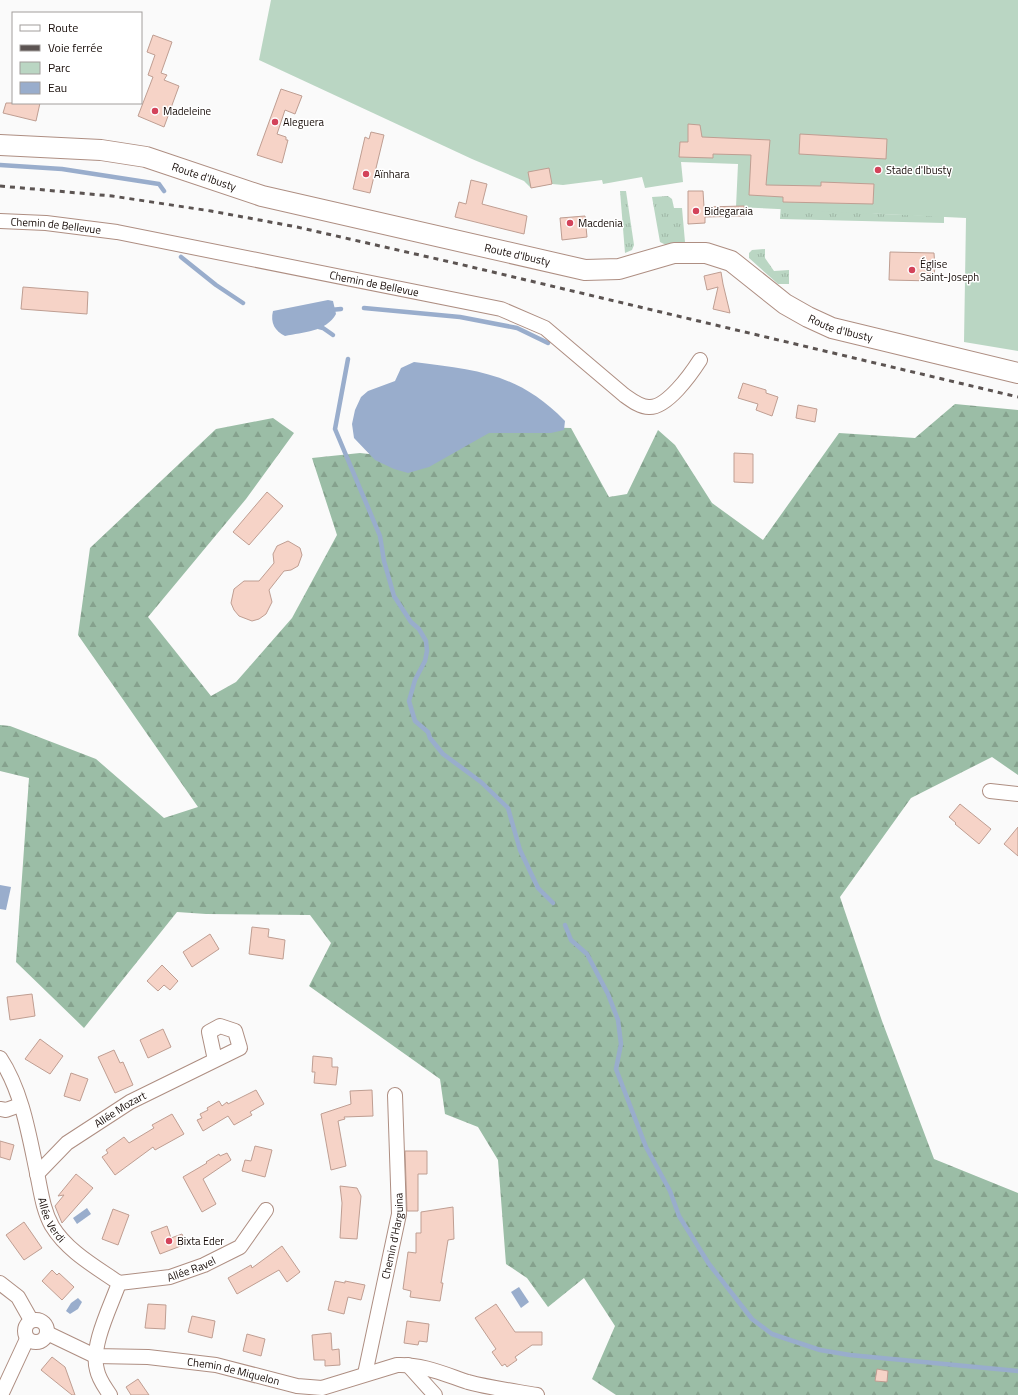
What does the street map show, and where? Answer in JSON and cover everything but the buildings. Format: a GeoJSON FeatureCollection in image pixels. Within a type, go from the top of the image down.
{"type":"FeatureCollection","features":[{"type":"Feature","properties":{"kind":"street","name":"Route d'Ibusty"},"geometry":{"type":"LineString","coordinates":[[0,145],[100,150],[146,157],[262,196],[543,262],[585,270],[619,269],[674,254],[706,253],[731,261],[785,304],[832,328],[1018,373]]}},
{"type":"Feature","properties":{"kind":"street","name":"Chemin de Bellevue"},"geometry":{"type":"LineString","coordinates":[[0,221],[46,223],[117,232],[501,310],[546,328],[624,395],[636,404],[648,408],[656,406],[667,400],[692,372],[700,360]]}},
{"type":"Feature","properties":{"kind":"street"},"geometry":{"type":"LineString","coordinates":[[990,791],[1018,794]]}},
{"type":"Feature","properties":{"kind":"street","name":"Allée Verdi"},"geometry":{"type":"LineString","coordinates":[[0,1058],[10,1073],[20,1105],[44,1209],[53,1227],[62,1239],[85,1260],[119,1283]]}},
{"type":"Feature","properties":{"kind":"street","name":"Allée Mozart"},"geometry":{"type":"LineString","coordinates":[[37,1174],[67,1143],[124,1106],[215,1060]]}},
{"type":"Feature","properties":{"kind":"street","name":"Chemin d'Harguina"},"geometry":{"type":"LineString","coordinates":[[365,1374],[399,1214],[395,1095]]}},
{"type":"Feature","properties":{"kind":"street"},"geometry":{"type":"LineString","coordinates":[[0,1109],[6,1110],[20,1105]]}},
{"type":"Feature","properties":{"kind":"street","name":"Allée Ravel"},"geometry":{"type":"LineString","coordinates":[[119,1283],[170,1277],[204,1265],[240,1247],[266,1210]]}},
{"type":"Feature","properties":{"kind":"street"},"geometry":{"type":"LineString","coordinates":[[0,1283],[18,1297],[31,1320],[24,1329],[27,1338],[9,1381],[1,1395]]}},
{"type":"Feature","properties":{"kind":"street"},"geometry":{"type":"LineString","coordinates":[[110,1395],[100,1379],[96,1369],[95,1356],[98,1343],[119,1283]]}},
{"type":"Feature","properties":{"kind":"street","name":"Chemin de Miquelon"},"geometry":{"type":"LineString","coordinates":[[31,1320],[42,1322],[46,1327],[47,1333],[95,1356],[148,1357],[216,1365],[297,1386],[322,1388],[396,1365],[408,1365],[432,1369],[468,1382],[538,1395]]}},
{"type":"Feature","properties":{"kind":"street"},"geometry":{"type":"LineString","coordinates":[[27,1338],[35,1342],[42,1340],[47,1333]]}},
{"type":"Feature","properties":{"kind":"street"},"geometry":{"type":"LineString","coordinates":[[408,1365],[435,1395]]}},
{"type":"Feature","properties":{"kind":"green space","name":"Stade d'Ibusty"},"geometry":{"type":"Polygon","coordinates":[[[271,0],[1018,0],[1018,351],[964,342],[966,218],[736,207],[738,164],[681,162],[683,182],[645,188],[642,177],[603,184],[602,180],[563,185],[552,184],[531,188],[524,181],[472,159],[259,60],[271,0]]]}},
{"type":"Feature","properties":{"kind":"green space"},"geometry":{"type":"Polygon","coordinates":[[[620,191],[626,191],[634,245],[632,250],[625,253],[620,191]]]}},
{"type":"Feature","properties":{"kind":"green space"},"geometry":{"type":"Polygon","coordinates":[[[668,196],[672,199],[674,208],[682,208],[685,242],[666,245],[660,242],[652,197],[668,196]]]}},
{"type":"Feature","properties":{"kind":"green space"},"geometry":{"type":"Polygon","coordinates":[[[781,204],[882,214],[944,216],[944,223],[780,219],[781,204]]]}},
{"type":"Feature","properties":{"kind":"green space"},"geometry":{"type":"Polygon","coordinates":[[[765,249],[765,258],[774,271],[789,270],[789,284],[778,284],[749,258],[749,253],[752,250],[765,249]]]}},
{"type":"Feature","properties":{"kind":"green space"},"geometry":{"type":"Polygon","coordinates":[[[955,404],[1018,410],[1018,775],[992,757],[911,798],[840,897],[882,1021],[934,1159],[1018,1193],[1018,1395],[616,1395],[592,1379],[615,1326],[584,1278],[548,1307],[527,1278],[506,1264],[498,1160],[478,1127],[445,1114],[440,1079],[309,986],[331,943],[310,915],[206,914],[177,912],[84,1028],[16,962],[29,778],[0,771],[0,725],[10,726],[96,759],[164,818],[198,807],[78,635],[90,548],[216,429],[273,418],[294,433],[246,499],[148,617],[211,696],[236,682],[292,618],[337,535],[312,458],[360,453],[423,460],[489,426],[571,428],[609,497],[627,494],[658,430],[675,445],[712,503],[763,540],[839,433],[915,438],[955,404]]]}},
{"type":"Feature","properties":{"kind":"water"},"geometry":{"type":"Polygon","coordinates":[[[328,300],[333,301],[336,314],[332,320],[320,328],[285,336],[278,332],[274,326],[272,319],[273,311],[328,300]]]}},
{"type":"Feature","properties":{"kind":"water"},"geometry":{"type":"Polygon","coordinates":[[[414,362],[458,368],[496,376],[513,383],[548,405],[565,421],[564,430],[551,433],[489,433],[429,467],[408,473],[394,469],[375,460],[354,438],[352,424],[355,410],[361,397],[368,391],[395,381],[401,368],[414,362]]]}},
{"type":"Feature","properties":{"kind":"water"},"geometry":{"type":"Polygon","coordinates":[[[0,885],[11,887],[6,910],[0,909],[0,885]]]}},
{"type":"Feature","properties":{"kind":"water"},"geometry":{"type":"Polygon","coordinates":[[[87,1208],[91,1214],[77,1224],[73,1218],[87,1208]]]}},
{"type":"Feature","properties":{"kind":"water"},"geometry":{"type":"Polygon","coordinates":[[[519,1287],[529,1302],[521,1308],[511,1292],[519,1287]]]}},
{"type":"Feature","properties":{"kind":"water"},"geometry":{"type":"Polygon","coordinates":[[[78,1298],[82,1302],[78,1309],[70,1314],[66,1311],[71,1303],[78,1298]]]}},
{"type":"Feature","properties":{"kind":"waterway"},"geometry":{"type":"LineString","coordinates":[[0,165],[62,169],[159,184],[164,191]]}},
{"type":"Feature","properties":{"kind":"waterway"},"geometry":{"type":"LineString","coordinates":[[181,257],[216,285],[243,303]]}},
{"type":"Feature","properties":{"kind":"waterway"},"geometry":{"type":"LineString","coordinates":[[364,308],[460,317],[517,328],[548,343]]}},
{"type":"Feature","properties":{"kind":"waterway"},"geometry":{"type":"LineString","coordinates":[[330,310],[341,309]]}},
{"type":"Feature","properties":{"kind":"waterway"},"geometry":{"type":"LineString","coordinates":[[319,327],[333,335]]}},
{"type":"Feature","properties":{"kind":"waterway"},"geometry":{"type":"LineString","coordinates":[[348,359],[335,429],[380,536],[384,561],[394,596],[411,622],[419,629],[426,641],[427,651],[425,661],[415,680],[409,701],[415,721],[428,732],[430,738],[443,754],[481,782],[508,808],[520,850],[538,888],[553,903]]}},
{"type":"Feature","properties":{"kind":"waterway"},"geometry":{"type":"LineString","coordinates":[[565,925],[571,940],[587,954],[608,994],[618,1020],[621,1044],[616,1069],[646,1147],[670,1191],[679,1216],[709,1264],[752,1319],[772,1334],[820,1350],[850,1355],[1018,1371]]}},
{"type":"Feature","properties":{"kind":"railway"},"geometry":{"type":"LineString","coordinates":[[0,186],[112,196],[211,211],[297,227],[1018,397]]}},
{"type":"Feature","properties":{"kind":"place","name":"Madeleine"},"geometry":{"type":"Point","coordinates":[155,111]}},
{"type":"Feature","properties":{"kind":"place","name":"Aleguera"},"geometry":{"type":"Point","coordinates":[275,122]}},
{"type":"Feature","properties":{"kind":"place","name":"Stade d'Ibusty"},"geometry":{"type":"Point","coordinates":[878,170]}},
{"type":"Feature","properties":{"kind":"place","name":"Aïnhara"},"geometry":{"type":"Point","coordinates":[366,174]}},
{"type":"Feature","properties":{"kind":"place","name":"Bidegaraia"},"geometry":{"type":"Point","coordinates":[696,211]}},
{"type":"Feature","properties":{"kind":"place","name":"Macdenia"},"geometry":{"type":"Point","coordinates":[570,223]}},
{"type":"Feature","properties":{"kind":"place","name":"Église Saint-Joseph"},"geometry":{"type":"Point","coordinates":[912,270]}},
{"type":"Feature","properties":{"kind":"place","name":"Bixta Eder"},"geometry":{"type":"Point","coordinates":[169,1241]}}]}
